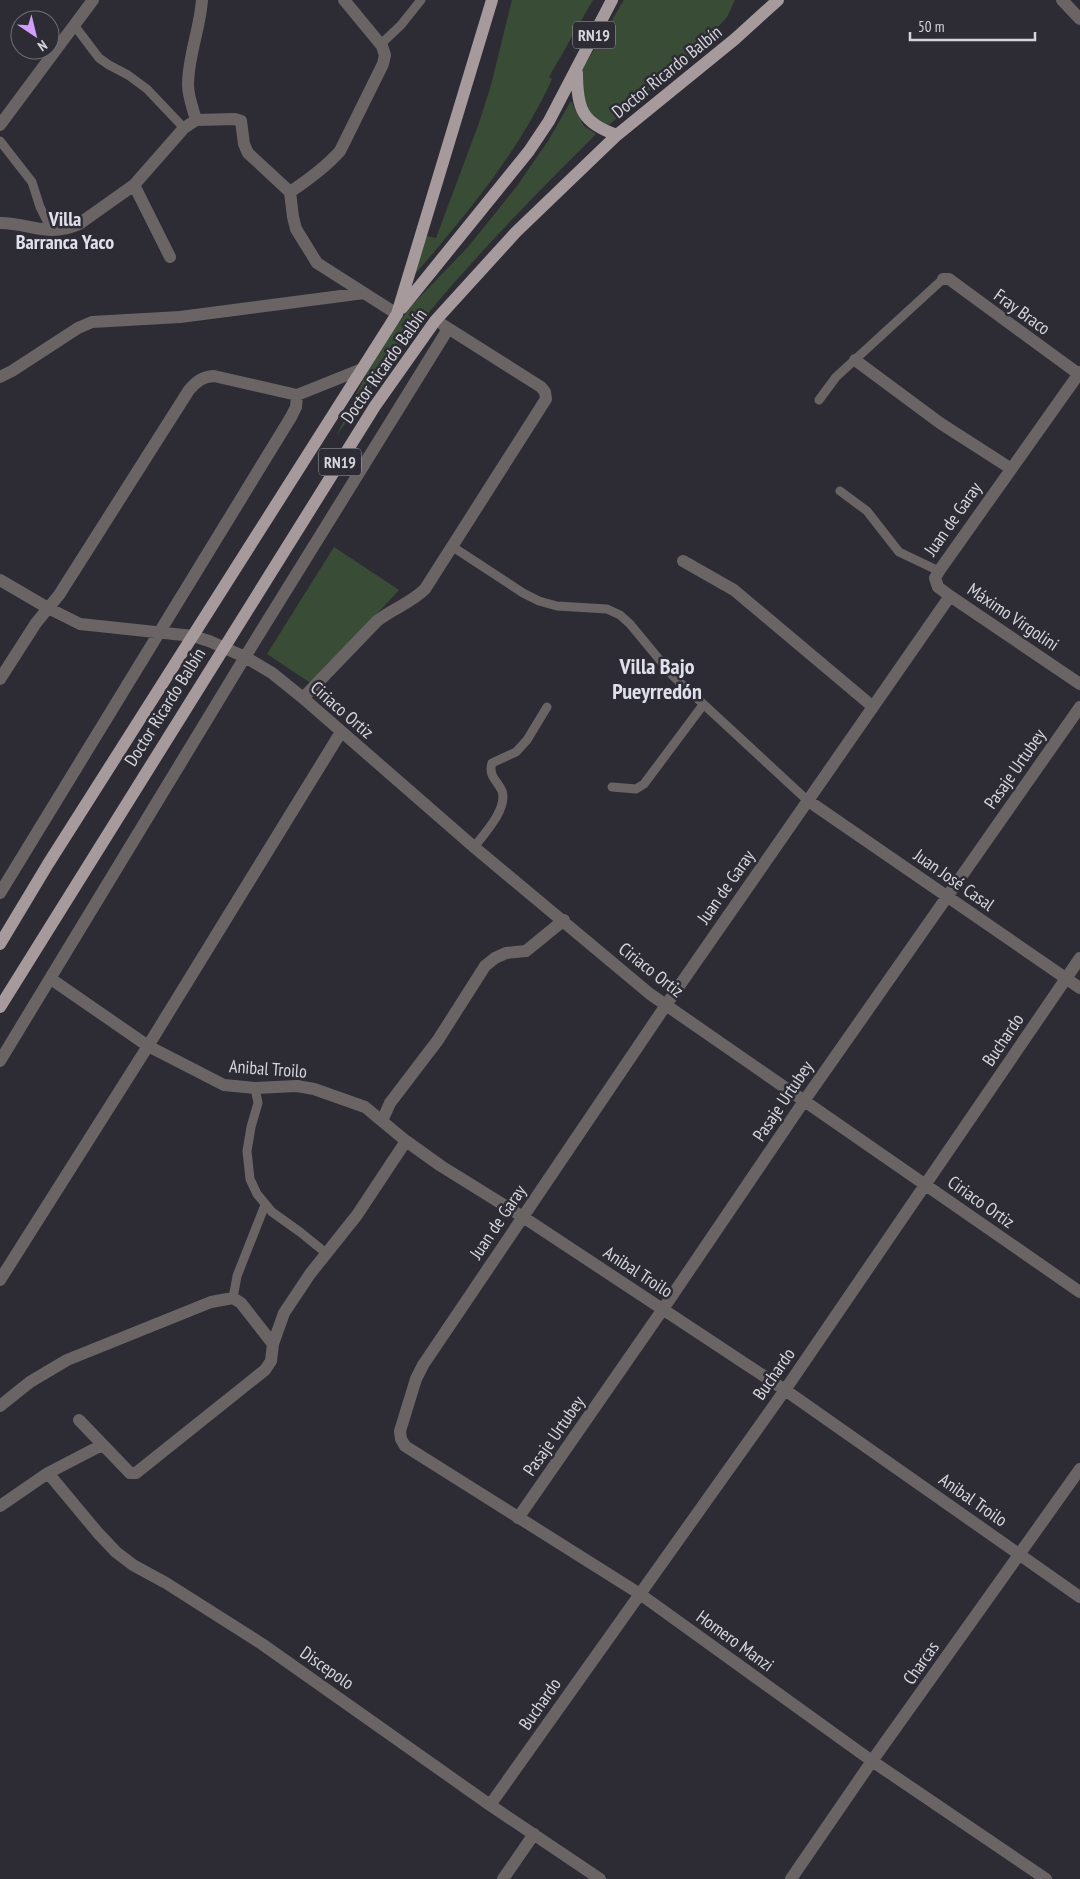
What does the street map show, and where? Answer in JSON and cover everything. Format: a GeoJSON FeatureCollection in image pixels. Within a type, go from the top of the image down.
{"type":"FeatureCollection","features":[{"type":"Feature","properties":{"kind":"main road","name":"Doctor Ricardo Balbín"},"geometry":{"type":"LineString","coordinates":[[0,944],[48,864],[397,314],[492,0]]}},
{"type":"Feature","properties":{"kind":"main road","name":"RN19"},"geometry":{"type":"LineString","coordinates":[[397,314],[529,151],[549,121],[612,0]]}},
{"type":"Feature","properties":{"kind":"main road","name":"Doctor Ricardo Balbín"},"geometry":{"type":"LineString","coordinates":[[0,1007],[375,406],[435,321],[516,232],[617,135],[735,39],[778,0]]}},
{"type":"Feature","properties":{"kind":"main road"},"geometry":{"type":"LineString","coordinates":[[577,70],[578,97],[589,121],[596,127],[617,135]]}},
{"type":"Feature","properties":{"kind":"street"},"geometry":{"type":"LineString","coordinates":[[196,120],[188,88],[189,65],[201,14],[202,0]]}},
{"type":"Feature","properties":{"kind":"street"},"geometry":{"type":"LineString","coordinates":[[290,192],[310,179],[340,151],[383,64],[385,55],[380,44],[344,0]]}},
{"type":"Feature","properties":{"kind":"street"},"geometry":{"type":"LineString","coordinates":[[1062,0],[1080,19]]}},
{"type":"Feature","properties":{"kind":"street"},"geometry":{"type":"LineString","coordinates":[[0,125],[74,25],[88,2]]}},
{"type":"Feature","properties":{"kind":"street"},"geometry":{"type":"LineString","coordinates":[[0,224],[22,224],[52,231],[70,228],[79,224],[134,185],[184,128],[196,120],[235,119],[241,121],[244,144],[248,153],[290,192],[296,229],[317,263],[397,314]]}},
{"type":"Feature","properties":{"kind":"street"},"geometry":{"type":"LineString","coordinates":[[134,185],[170,257]]}},
{"type":"Feature","properties":{"kind":"street","name":"Fray Braco"},"geometry":{"type":"LineString","coordinates":[[943,279],[948,279],[1080,374]]}},
{"type":"Feature","properties":{"kind":"street"},"geometry":{"type":"LineString","coordinates":[[0,377],[12,372],[78,328],[92,322],[180,317],[364,292]]}},
{"type":"Feature","properties":{"kind":"street"},"geometry":{"type":"LineString","coordinates":[[303,698],[377,621],[387,613],[416,598],[425,589],[546,399],[542,387],[435,321]]}},
{"type":"Feature","properties":{"kind":"street"},"geometry":{"type":"LineString","coordinates":[[0,1061],[51,980],[245,657],[448,329]]}},
{"type":"Feature","properties":{"kind":"street"},"geometry":{"type":"LineString","coordinates":[[855,360],[940,424],[1010,468]]}},
{"type":"Feature","properties":{"kind":"street"},"geometry":{"type":"LineString","coordinates":[[0,679],[48,608],[59,595],[189,390],[198,380],[214,376],[297,395],[362,369]]}},
{"type":"Feature","properties":{"kind":"street","name":"Juan de Garay"},"geometry":{"type":"LineString","coordinates":[[401,1439],[400,1431],[416,1379],[423,1365],[666,1005],[950,596],[938,587],[935,578],[939,571],[1010,468],[1080,374]]}},
{"type":"Feature","properties":{"kind":"street"},"geometry":{"type":"LineString","coordinates":[[0,892],[292,417],[296,407],[297,395]]}},
{"type":"Feature","properties":{"kind":"street"},"geometry":{"type":"LineString","coordinates":[[683,561],[734,590],[872,706]]}},
{"type":"Feature","properties":{"kind":"street","name":"Ciriaco Ortiz"},"geometry":{"type":"LineString","coordinates":[[0,580],[80,624],[193,636],[245,657],[272,673],[474,847],[564,920],[650,994],[1080,1292]]}},
{"type":"Feature","properties":{"kind":"street","name":"Máximo Virgolini"},"geometry":{"type":"LineString","coordinates":[[950,596],[1080,684]]}},
{"type":"Feature","properties":{"kind":"street","name":"Pasaje Urtubey"},"geometry":{"type":"LineString","coordinates":[[518,1518],[663,1309],[804,1100],[1080,707]]}},
{"type":"Feature","properties":{"kind":"street"},"geometry":{"type":"LineString","coordinates":[[0,1280],[148,1046],[341,732]]}},
{"type":"Feature","properties":{"kind":"street","name":"Juan José Casal"},"geometry":{"type":"LineString","coordinates":[[807,800],[1080,988]]}},
{"type":"Feature","properties":{"kind":"street"},"geometry":{"type":"LineString","coordinates":[[382,1121],[390,1103],[428,1054],[485,966],[495,958],[506,953],[526,951],[564,920]]}},
{"type":"Feature","properties":{"kind":"street","name":"Buchardo"},"geometry":{"type":"LineString","coordinates":[[490,1805],[785,1390],[1080,958]]}},
{"type":"Feature","properties":{"kind":"street","name":"Anibal Troilo"},"geometry":{"type":"LineString","coordinates":[[51,980],[148,1046],[224,1085],[255,1088],[297,1086],[314,1089],[365,1107],[406,1141],[462,1180],[522,1217],[785,1390],[1080,1596]]}},
{"type":"Feature","properties":{"kind":"street"},"geometry":{"type":"LineString","coordinates":[[79,1420],[130,1473],[136,1473],[265,1370],[271,1361],[273,1344],[284,1313],[326,1253],[357,1215],[406,1141]]}},
{"type":"Feature","properties":{"kind":"street"},"geometry":{"type":"LineString","coordinates":[[0,1406],[30,1382],[67,1360],[210,1302],[234,1298],[241,1303],[273,1344]]}},
{"type":"Feature","properties":{"kind":"street","name":"Homero Manzi"},"geometry":{"type":"LineString","coordinates":[[401,1439],[405,1446],[640,1594],[872,1761],[1046,1879]]}},
{"type":"Feature","properties":{"kind":"street"},"geometry":{"type":"LineString","coordinates":[[0,1506],[48,1473],[102,1445]]}},
{"type":"Feature","properties":{"kind":"street","name":"Charcas"},"geometry":{"type":"LineString","coordinates":[[791,1879],[872,1761],[1080,1469]]}},
{"type":"Feature","properties":{"kind":"street","name":"Discepolo"},"geometry":{"type":"LineString","coordinates":[[48,1473],[98,1533],[116,1552],[133,1565],[166,1583],[262,1644],[490,1805],[600,1879]]}},
{"type":"Feature","properties":{"kind":"street"},"geometry":{"type":"LineString","coordinates":[[503,1879],[534,1834]]}},
{"type":"Feature","properties":{"kind":"lane"},"geometry":{"type":"LineString","coordinates":[[380,44],[401,25],[421,0]]}},
{"type":"Feature","properties":{"kind":"lane"},"geometry":{"type":"LineString","coordinates":[[74,25],[99,58],[147,89],[184,128]]}},
{"type":"Feature","properties":{"kind":"lane"},"geometry":{"type":"LineString","coordinates":[[0,140],[32,182],[40,207],[52,231]]}},
{"type":"Feature","properties":{"kind":"lane"},"geometry":{"type":"LineString","coordinates":[[819,400],[836,377],[943,279]]}},
{"type":"Feature","properties":{"kind":"lane"},"geometry":{"type":"LineString","coordinates":[[840,491],[867,511],[899,552],[939,571]]}},
{"type":"Feature","properties":{"kind":"lane"},"geometry":{"type":"LineString","coordinates":[[453,547],[523,593],[539,601],[556,606],[607,609],[620,615],[630,624],[673,676],[807,800]]}},
{"type":"Feature","properties":{"kind":"lane"},"geometry":{"type":"LineString","coordinates":[[612,787],[636,789],[644,784],[703,705]]}},
{"type":"Feature","properties":{"kind":"lane"},"geometry":{"type":"LineString","coordinates":[[474,847],[498,815],[503,802],[502,791],[492,778],[490,769],[492,763],[516,752],[527,740],[547,706]]}},
{"type":"Feature","properties":{"kind":"lane"},"geometry":{"type":"LineString","coordinates":[[255,1088],[258,1103],[247,1151],[250,1179],[257,1194],[272,1212],[326,1253]]}},
{"type":"Feature","properties":{"kind":"lane"},"geometry":{"type":"LineString","coordinates":[[234,1298],[237,1276],[265,1205]]}},
{"type":"Feature","properties":{"kind":"green space"},"geometry":{"type":"Polygon","coordinates":[[[512,0],[593,0],[549,77],[552,79],[523,133],[489,184],[411,279],[426,236],[436,238],[479,123],[491,85],[512,0]]]}},
{"type":"Feature","properties":{"kind":"green space"},"geometry":{"type":"Polygon","coordinates":[[[624,0],[735,0],[727,17],[699,48],[609,125],[598,122],[583,103],[580,73],[624,0]]]}},
{"type":"Feature","properties":{"kind":"green space"},"geometry":{"type":"Polygon","coordinates":[[[571,101],[584,126],[596,134],[444,294],[390,361],[337,435],[376,353],[412,305],[468,247],[517,186],[548,141],[571,101]]]}},
{"type":"Feature","properties":{"kind":"green space"},"geometry":{"type":"Polygon","coordinates":[[[334,547],[399,590],[312,684],[267,654],[334,547]]]}},
{"type":"Feature","properties":{"kind":"district","name":"Villa Barranca Yaco"},"geometry":{"type":"Point","coordinates":[65,230]}},
{"type":"Feature","properties":{"kind":"district","name":"Villa Bajo Pueyrredón"},"geometry":{"type":"Point","coordinates":[657,678]}}]}
